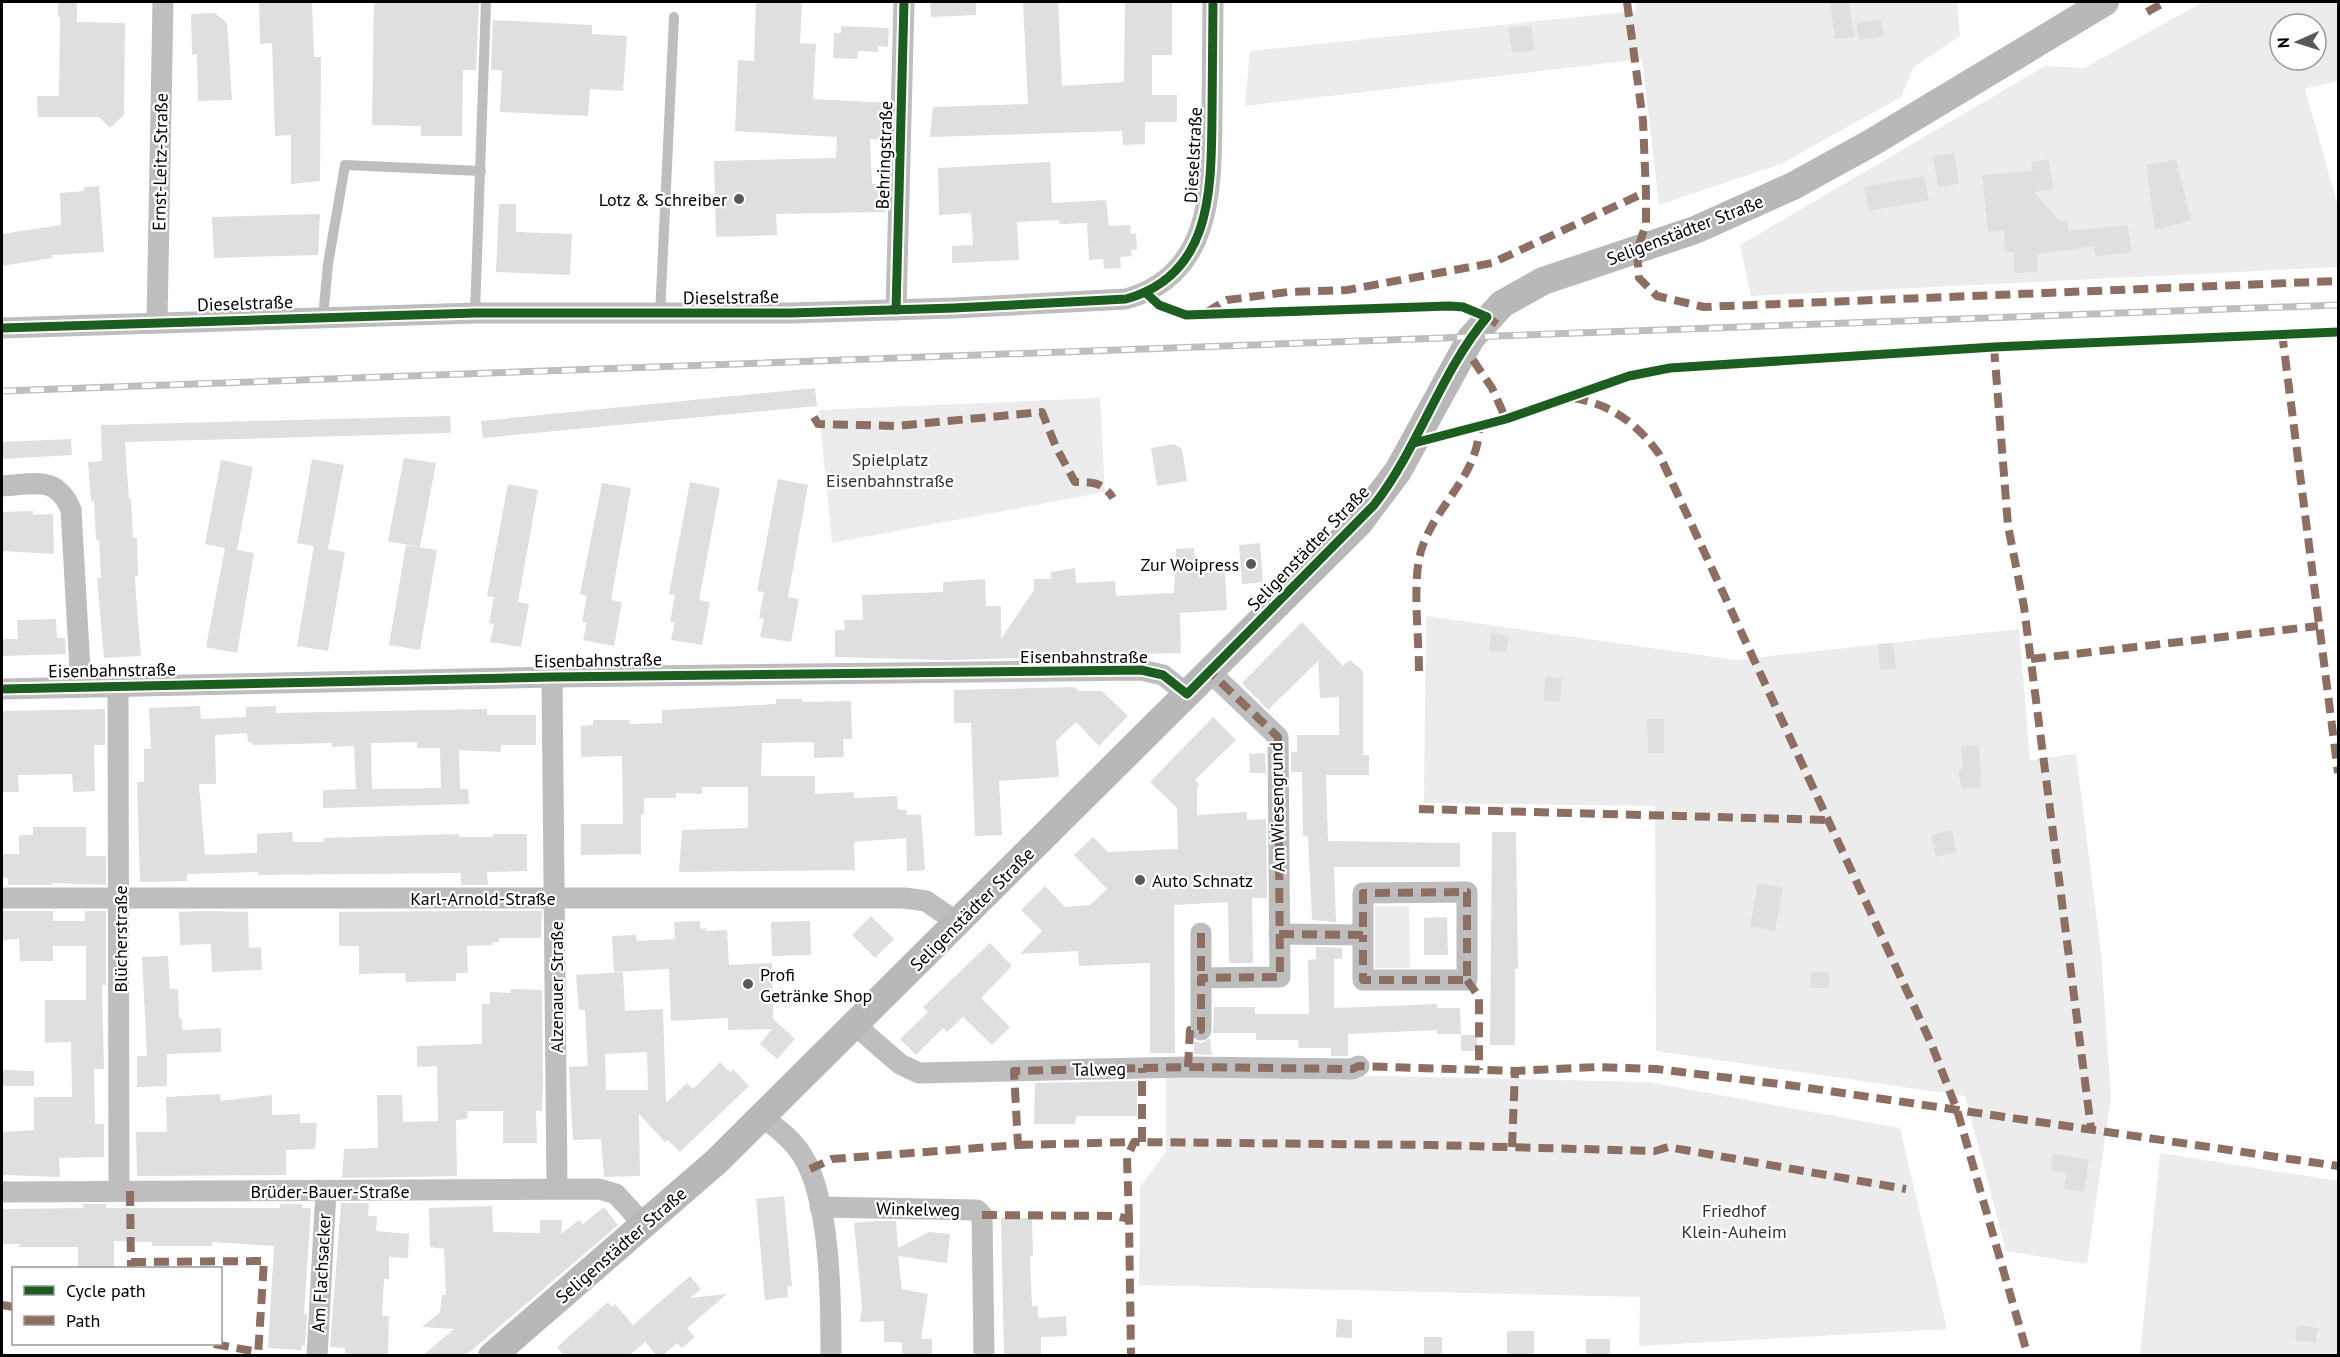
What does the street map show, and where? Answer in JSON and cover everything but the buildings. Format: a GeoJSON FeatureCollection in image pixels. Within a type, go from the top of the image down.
{"type":"FeatureCollection","features":[{"type":"Feature","properties":{"kind":"main road","name":"Seligenstädter Straße"},"geometry":{"type":"LineString","coordinates":[[492,1356],[717,1161],[1359,523],[1386,489],[1460,357],[1487,317],[1518,293],[1543,281],[1695,230],[1793,186],[1881,137],[2105,2]]}},
{"type":"Feature","properties":{"kind":"street","name":"Ernst-Leitz-Straße"},"geometry":{"type":"LineString","coordinates":[[157,322],[163,2]]}},
{"type":"Feature","properties":{"kind":"street","name":"Behringstraße"},"geometry":{"type":"LineString","coordinates":[[896,310],[904,2]]}},
{"type":"Feature","properties":{"kind":"street","name":"Dieselstraße"},"geometry":{"type":"LineString","coordinates":[[2,328],[475,313],[660,315],[896,310],[1105,302],[1126,299],[1145,291],[1167,277],[1187,256],[1197,241],[1207,208],[1211,154],[1213,2]]}},
{"type":"Feature","properties":{"kind":"street"},"geometry":{"type":"LineString","coordinates":[[2,486],[54,486],[64,494],[71,510],[81,687]]}},
{"type":"Feature","properties":{"kind":"street","name":"Eisenbahnstraße"},"geometry":{"type":"LineString","coordinates":[[2,689],[552,677],[1142,670],[1163,675],[1187,694]]}},
{"type":"Feature","properties":{"kind":"street","name":"Am Wiesengrund"},"geometry":{"type":"LineString","coordinates":[[1201,978],[1280,977],[1278,737],[1210,672]]}},
{"type":"Feature","properties":{"kind":"street","name":"Alzenauer Straße"},"geometry":{"type":"LineString","coordinates":[[552,677],[556,898],[557,1189]]}},
{"type":"Feature","properties":{"kind":"street","name":"Blücherstraße"},"geometry":{"type":"LineString","coordinates":[[118,687],[119,1191]]}},
{"type":"Feature","properties":{"kind":"street"},"geometry":{"type":"LineString","coordinates":[[1363,892],[1467,892],[1467,980],[1363,980],[1363,935],[1363,892]]}},
{"type":"Feature","properties":{"kind":"street","name":"Karl-Arnold-Straße"},"geometry":{"type":"LineString","coordinates":[[2,898],[916,898],[939,908],[958,923]]}},
{"type":"Feature","properties":{"kind":"street"},"geometry":{"type":"LineString","coordinates":[[1201,933],[1201,1030]]}},
{"type":"Feature","properties":{"kind":"street"},"geometry":{"type":"LineString","coordinates":[[1279,934],[1363,935]]}},
{"type":"Feature","properties":{"kind":"street","name":"Talweg"},"geometry":{"type":"LineString","coordinates":[[855,1025],[900,1064],[919,1073],[1188,1067],[1352,1069],[1359,1066]]}},
{"type":"Feature","properties":{"kind":"street"},"geometry":{"type":"LineString","coordinates":[[762,1117],[783,1133],[801,1152],[810,1169],[820,1207],[826,1257],[831,1356]]}},
{"type":"Feature","properties":{"kind":"street","name":"Brüder-Bauer-Straße"},"geometry":{"type":"LineString","coordinates":[[2,1192],[609,1190],[622,1198],[644,1225]]}},
{"type":"Feature","properties":{"kind":"street","name":"Am Flachsacker"},"geometry":{"type":"LineString","coordinates":[[316,1356],[326,1191]]}},
{"type":"Feature","properties":{"kind":"street","name":"Winkelweg"},"geometry":{"type":"LineString","coordinates":[[820,1207],[977,1210],[982,1215],[984,1356]]}},
{"type":"Feature","properties":{"kind":"lane"},"geometry":{"type":"LineString","coordinates":[[475,313],[486,2]]}},
{"type":"Feature","properties":{"kind":"lane"},"geometry":{"type":"LineString","coordinates":[[660,315],[674,17]]}},
{"type":"Feature","properties":{"kind":"lane"},"geometry":{"type":"LineString","coordinates":[[323,317],[345,165],[481,171]]}},
{"type":"Feature","properties":{"kind":"lane"},"geometry":{"type":"LineString","coordinates":[[1145,291],[1159,305],[1186,315],[1449,306],[1463,307],[1487,317]]}},
{"type":"Feature","properties":{"kind":"green space"},"geometry":{"type":"Polygon","coordinates":[[[1635,2],[1957,2],[1960,36],[1914,67],[1901,97],[1781,164],[1659,205],[1642,59],[1245,106],[1250,51],[1636,11],[1635,2]]]}},
{"type":"Feature","properties":{"kind":"green space"},"geometry":{"type":"Polygon","coordinates":[[[2203,2],[2338,2],[2338,81],[2305,89],[2338,206],[2338,267],[1751,296],[1740,245],[2045,66],[2084,68],[2203,2]]]}},
{"type":"Feature","properties":{"kind":"green space","name":"Spielplatz Eisenbahnstraße"},"geometry":{"type":"Polygon","coordinates":[[[1100,398],[1105,492],[832,543],[819,410],[1100,398]]]}},
{"type":"Feature","properties":{"kind":"green space"},"geometry":{"type":"Polygon","coordinates":[[[1426,616],[1735,660],[2019,629],[2030,760],[2076,754],[2101,952],[2111,1097],[2087,1264],[2006,1251],[1965,1096],[1656,1051],[1655,806],[1424,803],[1426,616]]]}},
{"type":"Feature","properties":{"kind":"green space"},"geometry":{"type":"Polygon","coordinates":[[[1375,906],[1409,906],[1410,968],[1375,968],[1375,906]]]}},
{"type":"Feature","properties":{"kind":"green space","name":"Friedhof Klein-Auheim"},"geometry":{"type":"Polygon","coordinates":[[[1166,1071],[1648,1082],[1900,1128],[1947,1329],[1639,1346],[1640,1297],[1139,1285],[1140,1187],[1166,1152],[1166,1071]]]}},
{"type":"Feature","properties":{"kind":"green space"},"geometry":{"type":"Polygon","coordinates":[[[2160,1153],[2338,1181],[2338,1355],[2140,1356],[2160,1153]]]}},
{"type":"Feature","properties":{"kind":"railway"},"geometry":{"type":"LineString","coordinates":[[2,391],[2338,305]]}},
{"type":"Feature","properties":{"kind":"marked path"},"geometry":{"type":"LineString","coordinates":[[1627,2],[1643,121],[1646,224],[1637,251],[1639,278],[1657,296],[1704,307],[2338,281]]}},
{"type":"Feature","properties":{"kind":"marked path"},"geometry":{"type":"LineString","coordinates":[[2147,12],[2165,2]]}},
{"type":"Feature","properties":{"kind":"marked path"},"geometry":{"type":"LineString","coordinates":[[1207,312],[1227,300],[1288,292],[1347,290],[1492,263],[1646,192]]}},
{"type":"Feature","properties":{"kind":"marked path"},"geometry":{"type":"LineString","coordinates":[[1487,317],[1497,324]]}},
{"type":"Feature","properties":{"kind":"marked path"},"geometry":{"type":"LineString","coordinates":[[2282,333],[2338,773]]}},
{"type":"Feature","properties":{"kind":"marked path"},"geometry":{"type":"LineString","coordinates":[[1994,347],[2008,526],[2024,607],[2091,1128]]}},
{"type":"Feature","properties":{"kind":"marked path"},"geometry":{"type":"LineString","coordinates":[[1473,360],[1492,388],[1506,419]]}},
{"type":"Feature","properties":{"kind":"marked path"},"geometry":{"type":"LineString","coordinates":[[1573,398],[1599,405],[1622,417],[1632,424],[1659,454],[1931,1043],[1957,1110],[2028,1356]]}},
{"type":"Feature","properties":{"kind":"marked path"},"geometry":{"type":"LineString","coordinates":[[814,417],[818,424],[896,426],[1042,412],[1056,447],[1075,482],[1097,484],[1113,498]]}},
{"type":"Feature","properties":{"kind":"marked path"},"geometry":{"type":"LineString","coordinates":[[1419,671],[1416,593],[1418,563],[1427,535],[1472,460],[1479,426]]}},
{"type":"Feature","properties":{"kind":"marked path"},"geometry":{"type":"LineString","coordinates":[[2031,659],[2318,626]]}},
{"type":"Feature","properties":{"kind":"marked path"},"geometry":{"type":"LineString","coordinates":[[1188,1067],[1190,1030],[1201,1030],[1201,978],[1280,977],[1278,737],[1210,672]]}},
{"type":"Feature","properties":{"kind":"marked path"},"geometry":{"type":"LineString","coordinates":[[1419,809],[1829,820]]}},
{"type":"Feature","properties":{"kind":"marked path"},"geometry":{"type":"LineString","coordinates":[[1279,934],[1363,935],[1363,893],[1467,892],[1467,980],[1363,980],[1363,935]]}},
{"type":"Feature","properties":{"kind":"marked path"},"geometry":{"type":"LineString","coordinates":[[1201,933],[1201,978]]}},
{"type":"Feature","properties":{"kind":"marked path"},"geometry":{"type":"LineString","coordinates":[[1467,980],[1479,997],[1479,1070]]}},
{"type":"Feature","properties":{"kind":"marked path"},"geometry":{"type":"LineString","coordinates":[[810,1169],[832,1159],[1018,1145],[1014,1071],[1188,1067],[1352,1069],[1359,1066],[1515,1071],[1597,1067],[1656,1069],[1788,1085],[2338,1166]]}},
{"type":"Feature","properties":{"kind":"marked path"},"geometry":{"type":"LineString","coordinates":[[1142,1068],[1142,1142]]}},
{"type":"Feature","properties":{"kind":"marked path"},"geometry":{"type":"LineString","coordinates":[[1512,1147],[1515,1071]]}},
{"type":"Feature","properties":{"kind":"marked path"},"geometry":{"type":"LineString","coordinates":[[1018,1145],[1134,1142]]}},
{"type":"Feature","properties":{"kind":"marked path"},"geometry":{"type":"LineString","coordinates":[[1129,1219],[1127,1158],[1134,1142],[1431,1145],[1655,1151],[1668,1147],[1906,1189]]}},
{"type":"Feature","properties":{"kind":"marked path"},"geometry":{"type":"LineString","coordinates":[[130,1191],[131,1267]]}},
{"type":"Feature","properties":{"kind":"marked path"},"geometry":{"type":"LineString","coordinates":[[982,1215],[1116,1216],[1129,1219],[1131,1356]]}},
{"type":"Feature","properties":{"kind":"marked path"},"geometry":{"type":"LineString","coordinates":[[131,1262],[264,1261],[258,1356]]}},
{"type":"Feature","properties":{"kind":"marked path"},"geometry":{"type":"LineString","coordinates":[[2,1305],[12,1307]]}},
{"type":"Feature","properties":{"kind":"marked path"},"geometry":{"type":"LineString","coordinates":[[220,1345],[258,1352]]}},
{"type":"Feature","properties":{"kind":"cycle path"},"geometry":{"type":"LineString","coordinates":[[896,310],[904,2]]}},
{"type":"Feature","properties":{"kind":"cycle path"},"geometry":{"type":"LineString","coordinates":[[2,328],[475,313],[791,313],[954,308],[1126,299],[1155,287],[1176,270],[1191,250],[1201,226],[1207,199],[1212,144],[1213,2]]}},
{"type":"Feature","properties":{"kind":"cycle path"},"geometry":{"type":"LineString","coordinates":[[2,689],[552,677],[1141,670],[1163,675],[1187,694],[1374,505],[1404,459],[1456,362],[1487,317],[1463,307],[1449,306],[1186,315],[1159,305],[1145,292]]}},
{"type":"Feature","properties":{"kind":"cycle path"},"geometry":{"type":"LineString","coordinates":[[1414,443],[1506,419],[1629,376],[1670,368],[1994,347],[2338,332]]}},
{"type":"Feature","properties":{"kind":"place","name":"Lotz & Schreiber"},"geometry":{"type":"Point","coordinates":[739,199]}},
{"type":"Feature","properties":{"kind":"place","name":"Zur Woipress"},"geometry":{"type":"Point","coordinates":[1251,564]}},
{"type":"Feature","properties":{"kind":"place","name":"Auto Schnatz"},"geometry":{"type":"Point","coordinates":[1140,880]}},
{"type":"Feature","properties":{"kind":"place","name":"Profi Getränke Shop"},"geometry":{"type":"Point","coordinates":[748,984]}}]}
